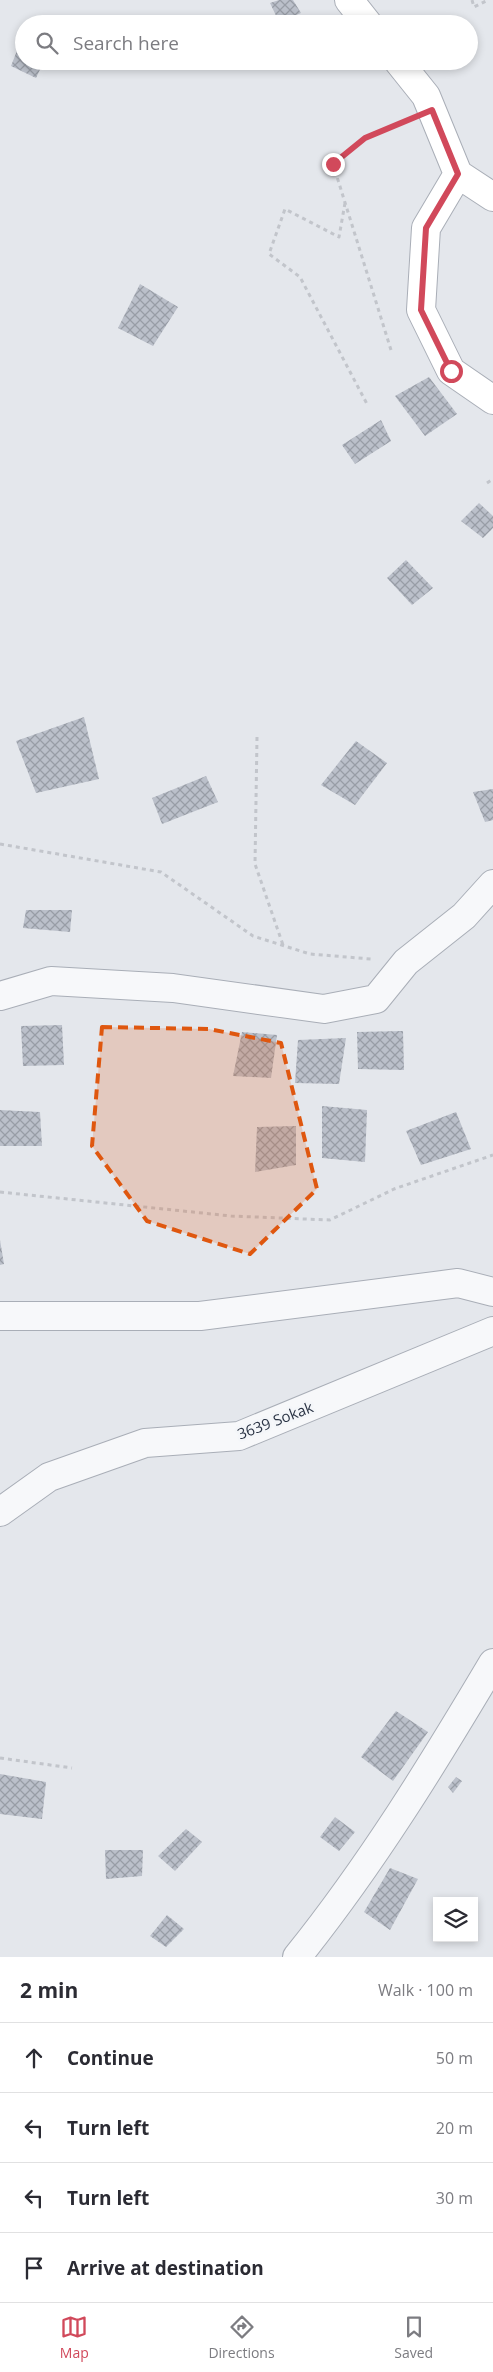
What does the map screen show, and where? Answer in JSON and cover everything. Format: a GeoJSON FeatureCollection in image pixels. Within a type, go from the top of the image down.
{"type":"FeatureCollection","features":[{"type":"Feature","properties":{"kind":"street"},"geometry":{"type":"LineString","coordinates":[[349,0],[361,15]]}},
{"type":"Feature","properties":{"kind":"street"},"geometry":{"type":"LineString","coordinates":[[405,70],[426,96],[458,174],[493,197]]}},
{"type":"Feature","properties":{"kind":"street"},"geometry":{"type":"LineString","coordinates":[[458,174],[426,228],[421,310],[451,371],[493,400]]}},
{"type":"Feature","properties":{"kind":"street"},"geometry":{"type":"LineString","coordinates":[[0,996],[51,981],[173,988],[324,1009],[376,999],[406,962],[464,916],[493,884]]}},
{"type":"Feature","properties":{"kind":"street"},"geometry":{"type":"LineString","coordinates":[[0,1316],[200,1316],[458,1283],[493,1292]]}},
{"type":"Feature","properties":{"kind":"street","name":"3639 Sokak"},"geometry":{"type":"LineString","coordinates":[[0,1512],[49,1477],[145,1442],[239,1436],[493,1331]]}},
{"type":"Feature","properties":{"kind":"street"},"geometry":{"type":"LineString","coordinates":[[297,1957],[337,1907],[444,1746],[493,1663]]}},
{"type":"Feature","properties":{"kind":"path"},"geometry":{"type":"LineString","coordinates":[[472,0],[474,6],[488,0]]}},
{"type":"Feature","properties":{"kind":"path"},"geometry":{"type":"LineString","coordinates":[[392,350],[333,164],[365,138],[432,110]]}},
{"type":"Feature","properties":{"kind":"path"},"geometry":{"type":"LineString","coordinates":[[345,203],[339,237],[284,209],[269,254],[300,277],[366,404]]}},
{"type":"Feature","properties":{"kind":"path"},"geometry":{"type":"LineString","coordinates":[[488,483],[493,479]]}},
{"type":"Feature","properties":{"kind":"path"},"geometry":{"type":"LineString","coordinates":[[257,737],[255,864],[283,945]]}},
{"type":"Feature","properties":{"kind":"path"},"geometry":{"type":"LineString","coordinates":[[0,844],[161,872],[253,936],[310,954],[406,962]]}},
{"type":"Feature","properties":{"kind":"path"},"geometry":{"type":"LineString","coordinates":[[0,1192],[232,1216],[330,1220],[394,1189],[493,1155]]}},
{"type":"Feature","properties":{"kind":"path"},"geometry":{"type":"LineString","coordinates":[[0,1758],[72,1768]]}},
{"type":"Feature","properties":{"kind":"highlighted area"},"geometry":{"type":"Polygon","coordinates":[[[102,1027],[209,1029],[281,1043],[317,1189],[250,1254],[147,1221],[92,1146],[102,1027]]]}},
{"type":"Feature","properties":{"kind":"building"},"geometry":{"type":"Polygon","coordinates":[[[279,0],[293,0],[301,13],[296,15],[276,15],[270,3],[279,0]]]}},
{"type":"Feature","properties":{"kind":"building"},"geometry":{"type":"Polygon","coordinates":[[[15,56],[15,68],[11,66],[15,56]]]}},
{"type":"Feature","properties":{"kind":"building"},"geometry":{"type":"Polygon","coordinates":[[[19,70],[40,70],[36,78],[19,70]]]}},
{"type":"Feature","properties":{"kind":"building"},"geometry":{"type":"Polygon","coordinates":[[[140,284],[178,307],[153,346],[118,328],[140,284]]]}},
{"type":"Feature","properties":{"kind":"building"},"geometry":{"type":"Polygon","coordinates":[[[429,377],[457,414],[425,436],[395,396],[429,377]]]}},
{"type":"Feature","properties":{"kind":"building"},"geometry":{"type":"Polygon","coordinates":[[[381,420],[391,441],[355,464],[342,445],[381,420]]]}},
{"type":"Feature","properties":{"kind":"building"},"geometry":{"type":"Polygon","coordinates":[[[479,503],[493,516],[493,528],[483,538],[461,521],[479,503]]]}},
{"type":"Feature","properties":{"kind":"building"},"geometry":{"type":"Polygon","coordinates":[[[406,560],[433,588],[412,605],[387,578],[406,560]]]}},
{"type":"Feature","properties":{"kind":"building"},"geometry":{"type":"Polygon","coordinates":[[[84,717],[99,779],[36,793],[16,741],[84,717]]]}},
{"type":"Feature","properties":{"kind":"building"},"geometry":{"type":"Polygon","coordinates":[[[356,741],[387,763],[355,805],[321,785],[356,741]]]}},
{"type":"Feature","properties":{"kind":"building"},"geometry":{"type":"Polygon","coordinates":[[[206,776],[218,802],[162,824],[152,798],[206,776]]]}},
{"type":"Feature","properties":{"kind":"building"},"geometry":{"type":"Polygon","coordinates":[[[493,789],[493,820],[485,822],[473,792],[493,789]]]}},
{"type":"Feature","properties":{"kind":"building"},"geometry":{"type":"Polygon","coordinates":[[[26,910],[72,910],[70,932],[23,928],[26,910]]]}},
{"type":"Feature","properties":{"kind":"building"},"geometry":{"type":"Polygon","coordinates":[[[62,1025],[64,1065],[23,1066],[21,1026],[62,1025]]]}},
{"type":"Feature","properties":{"kind":"building"},"geometry":{"type":"Polygon","coordinates":[[[403,1031],[404,1070],[358,1069],[357,1032],[403,1031]]]}},
{"type":"Feature","properties":{"kind":"building"},"geometry":{"type":"Polygon","coordinates":[[[242,1032],[277,1035],[271,1078],[233,1076],[242,1032]]]}},
{"type":"Feature","properties":{"kind":"building"},"geometry":{"type":"Polygon","coordinates":[[[346,1038],[339,1084],[295,1083],[298,1040],[346,1038]]]}},
{"type":"Feature","properties":{"kind":"building"},"geometry":{"type":"Polygon","coordinates":[[[322,1106],[367,1110],[365,1162],[322,1158],[322,1106]]]}},
{"type":"Feature","properties":{"kind":"building"},"geometry":{"type":"Polygon","coordinates":[[[0,1110],[40,1112],[42,1146],[0,1146],[0,1110]]]}},
{"type":"Feature","properties":{"kind":"building"},"geometry":{"type":"Polygon","coordinates":[[[456,1112],[471,1149],[421,1165],[406,1131],[456,1112]]]}},
{"type":"Feature","properties":{"kind":"building"},"geometry":{"type":"Polygon","coordinates":[[[296,1126],[296,1165],[255,1172],[257,1127],[296,1126]]]}},
{"type":"Feature","properties":{"kind":"building"},"geometry":{"type":"Polygon","coordinates":[[[0,1240],[4,1264],[0,1265],[0,1240]]]}},
{"type":"Feature","properties":{"kind":"building"},"geometry":{"type":"Polygon","coordinates":[[[396,1711],[428,1732],[393,1781],[361,1757],[396,1711]]]}},
{"type":"Feature","properties":{"kind":"building"},"geometry":{"type":"Polygon","coordinates":[[[0,1774],[46,1782],[42,1819],[0,1814],[0,1774]]]}},
{"type":"Feature","properties":{"kind":"building"},"geometry":{"type":"Polygon","coordinates":[[[456,1777],[462,1781],[453,1793],[448,1787],[456,1777]]]}},
{"type":"Feature","properties":{"kind":"building"},"geometry":{"type":"Polygon","coordinates":[[[335,1817],[355,1832],[339,1851],[320,1837],[335,1817]]]}},
{"type":"Feature","properties":{"kind":"building"},"geometry":{"type":"Polygon","coordinates":[[[186,1829],[202,1842],[175,1871],[158,1856],[186,1829]]]}},
{"type":"Feature","properties":{"kind":"building"},"geometry":{"type":"Polygon","coordinates":[[[105,1850],[143,1850],[142,1876],[106,1879],[105,1850]]]}},
{"type":"Feature","properties":{"kind":"building"},"geometry":{"type":"Polygon","coordinates":[[[390,1868],[418,1879],[390,1930],[364,1912],[390,1868]]]}},
{"type":"Feature","properties":{"kind":"building"},"geometry":{"type":"Polygon","coordinates":[[[167,1915],[184,1929],[166,1947],[150,1936],[167,1915]]]}},
{"type":"Feature","properties":{"kind":"route"},"geometry":{"type":"LineString","coordinates":[[333,164],[365,138],[432,110],[458,174],[426,228],[421,310],[451,371]]}}]}
